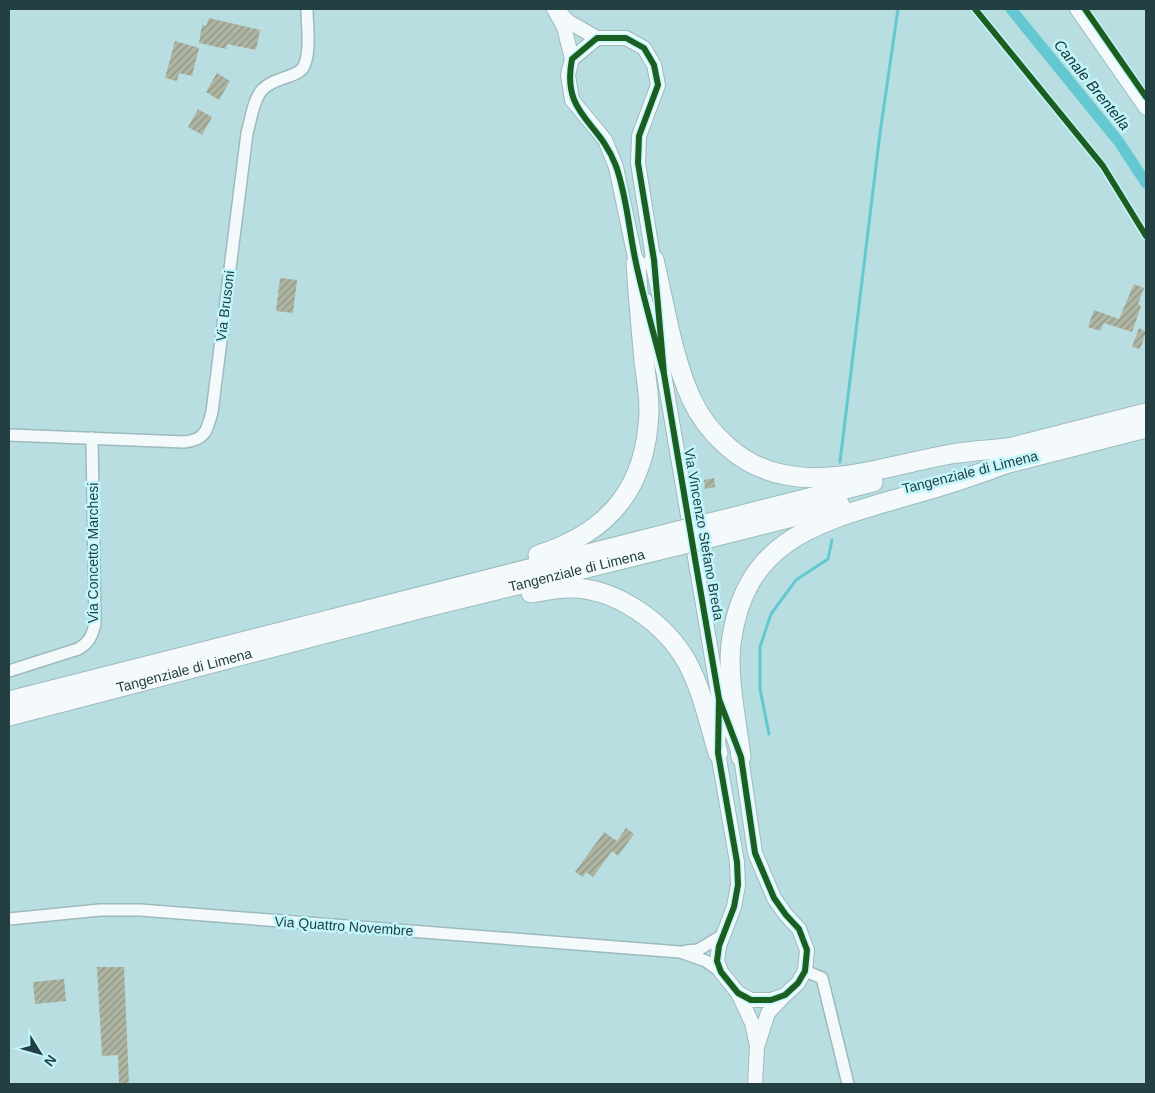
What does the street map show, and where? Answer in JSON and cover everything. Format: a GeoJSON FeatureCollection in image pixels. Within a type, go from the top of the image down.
{"type":"FeatureCollection","features":[{"type":"Feature","properties":{"kind":"highway"},"geometry":{"type":"LineString","coordinates":[[645,261],[691,398],[707,428],[735,454],[761,469],[803,479],[841,476],[953,454],[1008,456]]}},
{"type":"Feature","properties":{"kind":"highway"},"geometry":{"type":"LineString","coordinates":[[393,602],[452,579],[508,565],[561,548],[600,526],[625,497],[644,456],[649,410],[645,261]]}},
{"type":"Feature","properties":{"kind":"highway","name":"Tangenziale di Limena"},"geometry":{"type":"LineString","coordinates":[[1008,456],[1146,413]]}},
{"type":"Feature","properties":{"kind":"highway","name":"Tangenziale di Limena"},"geometry":{"type":"LineString","coordinates":[[9,701],[393,602],[679,538],[1008,456],[1146,428]]}},
{"type":"Feature","properties":{"kind":"highway"},"geometry":{"type":"LineString","coordinates":[[741,757],[732,684],[731,645],[740,603],[758,570],[774,551],[794,536],[838,517],[963,481],[1008,456]]}},
{"type":"Feature","properties":{"kind":"highway","name":"Tangenziale di Limena"},"geometry":{"type":"LineString","coordinates":[[9,716],[423,608],[679,538]]}},
{"type":"Feature","properties":{"kind":"highway"},"geometry":{"type":"LineString","coordinates":[[423,608],[570,588],[608,595],[641,612],[673,640],[687,663],[697,687],[718,753]]}},
{"type":"Feature","properties":{"kind":"street","name":"Via Brusoni"},"geometry":{"type":"LineString","coordinates":[[9,435],[196,441],[208,427],[247,133],[254,105],[261,90],[272,81],[283,76],[294,76],[304,68],[307,56],[307,9]]}},
{"type":"Feature","properties":{"kind":"street","name":"Via Vincenzo Stefano Breda"},"geometry":{"type":"LineString","coordinates":[[555,9],[569,22],[597,38],[626,38],[644,48],[654,65],[658,85],[638,136],[638,163],[645,261],[719,699],[718,753],[737,862],[738,886],[734,907],[719,946],[717,961],[721,972]]}},
{"type":"Feature","properties":{"kind":"street","name":"Via Vincenzo Stefano Breda"},"geometry":{"type":"LineString","coordinates":[[555,9],[564,27],[572,59],[568,76],[572,100],[605,140],[616,166],[645,261]]}},
{"type":"Feature","properties":{"kind":"street"},"geometry":{"type":"LineString","coordinates":[[1077,9],[1146,108]]}},
{"type":"Feature","properties":{"kind":"street"},"geometry":{"type":"LineString","coordinates":[[572,59],[597,38]]}},
{"type":"Feature","properties":{"kind":"street","name":"Via Concetto Marchesi"},"geometry":{"type":"LineString","coordinates":[[9,671],[78,649],[86,644],[93,635],[95,624],[92,438]]}},
{"type":"Feature","properties":{"kind":"street","name":"Via Vincenzo Stefano Breda"},"geometry":{"type":"LineString","coordinates":[[719,699],[741,757],[755,852],[774,898],[786,915],[799,928],[807,950],[805,971]]}},
{"type":"Feature","properties":{"kind":"street","name":"Via Quattro Novembre"},"geometry":{"type":"LineString","coordinates":[[9,919],[100,910],[140,910],[680,952],[698,950],[723,935]]}},
{"type":"Feature","properties":{"kind":"street","name":"Via Quattro Novembre"},"geometry":{"type":"LineString","coordinates":[[680,952],[700,958],[721,972]]}},
{"type":"Feature","properties":{"kind":"street"},"geometry":{"type":"LineString","coordinates":[[755,1084],[757,1047],[768,1013],[798,983],[805,971],[822,978],[848,1084]]}},
{"type":"Feature","properties":{"kind":"street"},"geometry":{"type":"LineString","coordinates":[[721,972],[738,993],[752,1023],[757,1047]]}},
{"type":"Feature","properties":{"kind":"street"},"geometry":{"type":"LineString","coordinates":[[738,993],[751,1000],[771,1000],[785,995]]}},
{"type":"Feature","properties":{"kind":"building"},"geometry":{"type":"Polygon","coordinates":[[[209,18],[260,30],[256,50],[227,44],[226,49],[199,43],[202,25],[206,26],[209,18]]]}},
{"type":"Feature","properties":{"kind":"building"},"geometry":{"type":"Polygon","coordinates":[[[175,41],[199,48],[192,76],[179,73],[177,81],[165,78],[175,41]]]}},
{"type":"Feature","properties":{"kind":"building"},"geometry":{"type":"Polygon","coordinates":[[[217,73],[230,81],[219,100],[206,92],[217,73]]]}},
{"type":"Feature","properties":{"kind":"building"},"geometry":{"type":"Polygon","coordinates":[[[198,109],[212,117],[202,135],[188,127],[198,109]]]}},
{"type":"Feature","properties":{"kind":"building"},"geometry":{"type":"Polygon","coordinates":[[[280,278],[297,280],[293,313],[276,311],[280,278]]]}},
{"type":"Feature","properties":{"kind":"building"},"geometry":{"type":"Polygon","coordinates":[[[1134,284],[1144,288],[1138,304],[1141,306],[1132,332],[1104,323],[1100,331],[1088,327],[1094,310],[1119,319],[1134,284]]]}},
{"type":"Feature","properties":{"kind":"building"},"geometry":{"type":"Polygon","coordinates":[[[1139,328],[1146,332],[1140,349],[1132,347],[1139,328]]]}},
{"type":"Feature","properties":{"kind":"building"},"geometry":{"type":"Polygon","coordinates":[[[714,478],[715,487],[705,489],[704,480],[714,478]]]}},
{"type":"Feature","properties":{"kind":"building"},"geometry":{"type":"Polygon","coordinates":[[[626,828],[634,834],[618,856],[612,851],[593,877],[586,872],[583,877],[575,872],[604,832],[617,841],[626,828]]]}},
{"type":"Feature","properties":{"kind":"building"},"geometry":{"type":"Polygon","coordinates":[[[97,967],[124,967],[129,1084],[119,1084],[118,1055],[102,1056],[97,967]]]}},
{"type":"Feature","properties":{"kind":"building"},"geometry":{"type":"Polygon","coordinates":[[[64,979],[66,1001],[35,1004],[33,982],[64,979]]]}},
{"type":"Feature","properties":{"kind":"waterway"},"geometry":{"type":"LineString","coordinates":[[840,462],[880,133],[898,9]]}},
{"type":"Feature","properties":{"kind":"waterway","name":"Canale Brentella"},"geometry":{"type":"LineString","coordinates":[[1011,9],[1119,142],[1146,183]]}},
{"type":"Feature","properties":{"kind":"waterway"},"geometry":{"type":"LineString","coordinates":[[769,734],[760,689],[760,647],[771,614],[796,580],[828,559],[832,540]]}},
{"type":"Feature","properties":{"kind":"cycle path"},"geometry":{"type":"LineString","coordinates":[[975,9],[1103,166],[1146,236]]}},
{"type":"Feature","properties":{"kind":"cycle path"},"geometry":{"type":"LineString","coordinates":[[1085,9],[1146,97]]}},
{"type":"Feature","properties":{"kind":"cycle path"},"geometry":{"type":"LineString","coordinates":[[664,374],[639,277],[620,178],[609,150],[584,116],[572,93],[570,78],[572,59],[597,38],[626,38],[644,48],[654,65],[658,85],[639,136],[638,163],[654,260],[664,374],[719,699],[741,757],[755,853],[774,898],[799,929],[807,950],[805,971],[798,983],[785,995],[771,1000],[751,1000],[738,993],[721,972],[717,961],[719,946],[734,907],[738,885],[737,862],[718,753],[719,699]]}}]}
